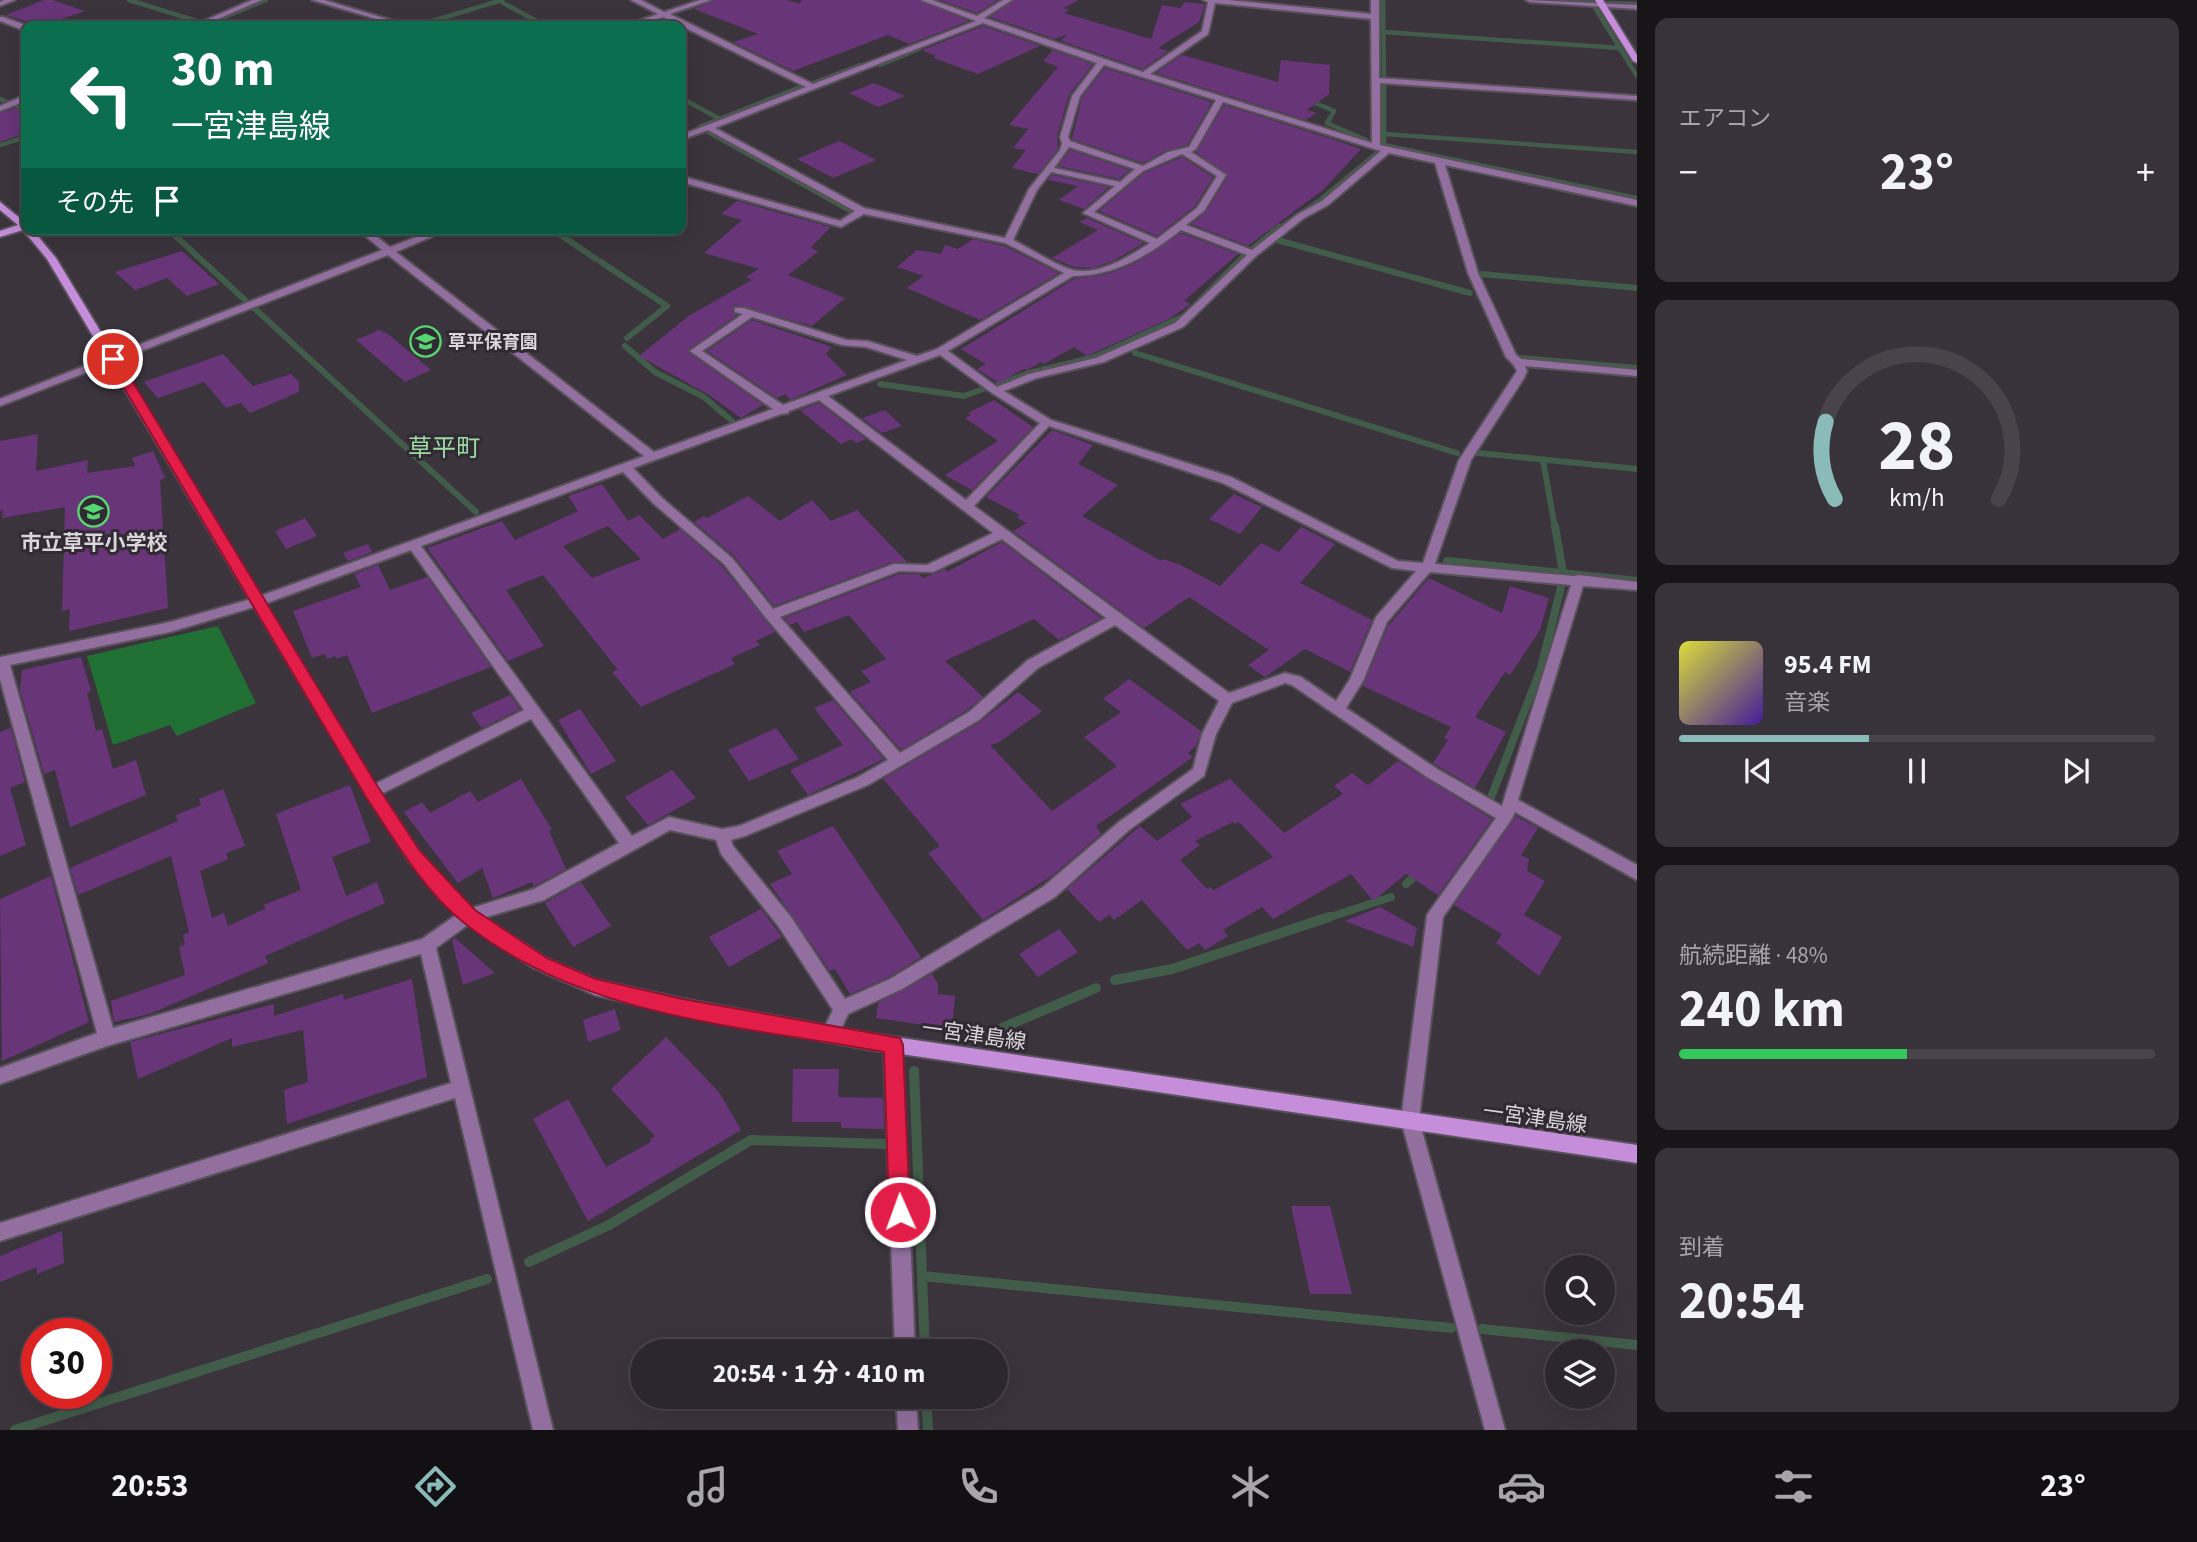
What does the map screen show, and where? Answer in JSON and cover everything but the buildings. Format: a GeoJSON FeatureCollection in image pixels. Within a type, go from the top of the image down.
{"type":"FeatureCollection","features":[{"type":"Feature","properties":{"kind":"main road"},"geometry":{"type":"LineString","coordinates":[[1600,2],[1637,61]]}},
{"type":"Feature","properties":{"kind":"main road","name":"一宮津島線"},"geometry":{"type":"LineString","coordinates":[[0,205],[21,223]]}},
{"type":"Feature","properties":{"kind":"main road"},"geometry":{"type":"LineString","coordinates":[[0,234],[21,228]]}},
{"type":"Feature","properties":{"kind":"main road","name":"一宮津島線"},"geometry":{"type":"LineString","coordinates":[[32,235],[51,258],[372,792],[414,856],[468,916],[540,964],[595,987],[683,1007],[893,1045],[1637,1154]]}},
{"type":"Feature","properties":{"kind":"street"},"geometry":{"type":"LineString","coordinates":[[0,4],[11,0]]}},
{"type":"Feature","properties":{"kind":"street"},"geometry":{"type":"LineString","coordinates":[[208,21],[258,0]]}},
{"type":"Feature","properties":{"kind":"street"},"geometry":{"type":"LineString","coordinates":[[316,0],[390,21]]}},
{"type":"Feature","properties":{"kind":"street"},"geometry":{"type":"LineString","coordinates":[[635,0],[679,21]]}},
{"type":"Feature","properties":{"kind":"street"},"geometry":{"type":"LineString","coordinates":[[643,21],[707,0]]}},
{"type":"Feature","properties":{"kind":"street"},"geometry":{"type":"LineString","coordinates":[[925,0],[1102,62],[1387,150],[1637,203]]}},
{"type":"Feature","properties":{"kind":"street"},"geometry":{"type":"LineString","coordinates":[[686,136],[979,20],[1008,0]]}},
{"type":"Feature","properties":{"kind":"street"},"geometry":{"type":"LineString","coordinates":[[1144,75],[1205,32],[1210,0],[1375,18]]}},
{"type":"Feature","properties":{"kind":"street"},"geometry":{"type":"LineString","coordinates":[[1375,0],[1376,146]]}},
{"type":"Feature","properties":{"kind":"street"},"geometry":{"type":"LineString","coordinates":[[1530,0],[1637,6]]}},
{"type":"Feature","properties":{"kind":"street"},"geometry":{"type":"LineString","coordinates":[[0,19],[21,26]]}},
{"type":"Feature","properties":{"kind":"street"},"geometry":{"type":"LineString","coordinates":[[686,24],[813,87]]}},
{"type":"Feature","properties":{"kind":"street"},"geometry":{"type":"LineString","coordinates":[[1066,143],[1064,136],[1076,96],[1102,62]]}},
{"type":"Feature","properties":{"kind":"street"},"geometry":{"type":"LineString","coordinates":[[1375,80],[1637,98]]}},
{"type":"Feature","properties":{"kind":"street"},"geometry":{"type":"LineString","coordinates":[[0,109],[21,100]]}},
{"type":"Feature","properties":{"kind":"street"},"geometry":{"type":"LineString","coordinates":[[1156,242],[1088,213],[1142,168],[1192,149],[1220,100]]}},
{"type":"Feature","properties":{"kind":"street"},"geometry":{"type":"LineString","coordinates":[[708,127],[862,211],[1008,241],[1071,273],[1081,274],[1132,258],[1201,209],[1204,200],[1220,184],[1222,175],[1184,151]]}},
{"type":"Feature","properties":{"kind":"street"},"geometry":{"type":"LineString","coordinates":[[1066,143],[1142,168]]}},
{"type":"Feature","properties":{"kind":"street"},"geometry":{"type":"LineString","coordinates":[[1008,241],[1033,189],[1066,143]]}},
{"type":"Feature","properties":{"kind":"street"},"geometry":{"type":"LineString","coordinates":[[996,391],[1033,376],[1100,360],[1179,326],[1253,254],[1301,216],[1325,203],[1387,150]]}},
{"type":"Feature","properties":{"kind":"street"},"geometry":{"type":"LineString","coordinates":[[1439,161],[1473,273],[1511,357],[1518,362],[1637,373]]}},
{"type":"Feature","properties":{"kind":"street"},"geometry":{"type":"LineString","coordinates":[[1047,169],[1122,184]]}},
{"type":"Feature","properties":{"kind":"street"},"geometry":{"type":"LineString","coordinates":[[686,180],[841,224],[862,211]]}},
{"type":"Feature","properties":{"kind":"street"},"geometry":{"type":"LineString","coordinates":[[1180,226],[1253,254]]}},
{"type":"Feature","properties":{"kind":"street"},"geometry":{"type":"LineString","coordinates":[[369,235],[654,458]]}},
{"type":"Feature","properties":{"kind":"street"},"geometry":{"type":"LineString","coordinates":[[0,403],[431,235]]}},
{"type":"Feature","properties":{"kind":"street"},"geometry":{"type":"LineString","coordinates":[[107,1038],[1,662],[170,627],[259,601],[784,411],[942,351],[1071,273]]}},
{"type":"Feature","properties":{"kind":"street"},"geometry":{"type":"LineString","coordinates":[[784,411],[695,351],[744,313],[918,360]]}},
{"type":"Feature","properties":{"kind":"street"},"geometry":{"type":"LineString","coordinates":[[942,351],[996,391],[1047,422],[1227,480],[1396,565],[1637,586]]}},
{"type":"Feature","properties":{"kind":"street"},"geometry":{"type":"LineString","coordinates":[[1339,707],[1356,681],[1381,620],[1428,566],[1465,460],[1517,381],[1522,371],[1518,362]]}},
{"type":"Feature","properties":{"kind":"street"},"geometry":{"type":"LineString","coordinates":[[822,397],[968,505],[1001,534],[1227,699]]}},
{"type":"Feature","properties":{"kind":"street"},"geometry":{"type":"LineString","coordinates":[[968,505],[1047,422]]}},
{"type":"Feature","properties":{"kind":"street"},"geometry":{"type":"LineString","coordinates":[[626,468],[658,501],[728,561],[771,615],[898,761]]}},
{"type":"Feature","properties":{"kind":"street"},"geometry":{"type":"LineString","coordinates":[[771,615],[898,567],[929,569],[1001,534]]}},
{"type":"Feature","properties":{"kind":"street"},"geometry":{"type":"LineString","coordinates":[[414,545],[630,846]]}},
{"type":"Feature","properties":{"kind":"street"},"geometry":{"type":"LineString","coordinates":[[1495,1430],[1410,1120],[1435,915],[1508,809],[1579,579]]}},
{"type":"Feature","properties":{"kind":"street"},"geometry":{"type":"LineString","coordinates":[[0,1076],[107,1038],[427,945],[468,916],[538,895],[669,823],[722,835],[740,832],[777,817],[863,781],[898,761],[974,716],[1033,664],[1116,619]]}},
{"type":"Feature","properties":{"kind":"street"},"geometry":{"type":"LineString","coordinates":[[831,1034],[842,1009],[896,984],[1049,892],[1124,826],[1199,772],[1209,734],[1227,699],[1285,678],[1296,681],[1339,707],[1432,774],[1637,873]]}},
{"type":"Feature","properties":{"kind":"street"},"geometry":{"type":"LineString","coordinates":[[372,792],[534,711]]}},
{"type":"Feature","properties":{"kind":"street"},"geometry":{"type":"LineString","coordinates":[[722,835],[726,849],[785,922],[842,1009]]}},
{"type":"Feature","properties":{"kind":"street"},"geometry":{"type":"LineString","coordinates":[[427,945],[543,1430]]}},
{"type":"Feature","properties":{"kind":"street"},"geometry":{"type":"LineString","coordinates":[[893,1045],[905,1339]]}},
{"type":"Feature","properties":{"kind":"street"},"geometry":{"type":"LineString","coordinates":[[0,1232],[461,1088]]}},
{"type":"Feature","properties":{"kind":"street"},"geometry":{"type":"LineString","coordinates":[[907,1409],[908,1430]]}},
{"type":"Feature","properties":{"kind":"green space"},"geometry":{"type":"Polygon","coordinates":[[[218,626],[256,703],[177,736],[170,725],[113,745],[87,656],[218,626]]]}},
{"type":"Feature","properties":{"kind":"waterway"},"geometry":{"type":"LineString","coordinates":[[129,0],[197,21]]}},
{"type":"Feature","properties":{"kind":"waterway"},"geometry":{"type":"LineString","coordinates":[[216,21],[266,0]]}},
{"type":"Feature","properties":{"kind":"waterway"},"geometry":{"type":"LineString","coordinates":[[433,21],[502,0]]}},
{"type":"Feature","properties":{"kind":"waterway"},"geometry":{"type":"LineString","coordinates":[[1383,0],[1383,32]]}},
{"type":"Feature","properties":{"kind":"waterway"},"geometry":{"type":"LineString","coordinates":[[1568,0],[1591,1]]}},
{"type":"Feature","properties":{"kind":"waterway"},"geometry":{"type":"LineString","coordinates":[[503,3],[537,21]]}},
{"type":"Feature","properties":{"kind":"waterway"},"geometry":{"type":"LineString","coordinates":[[1609,3],[1637,4]]}},
{"type":"Feature","properties":{"kind":"waterway"},"geometry":{"type":"LineString","coordinates":[[1594,6],[1620,48]]}},
{"type":"Feature","properties":{"kind":"waterway"},"geometry":{"type":"LineString","coordinates":[[1383,32],[1620,48]]}},
{"type":"Feature","properties":{"kind":"waterway"},"geometry":{"type":"LineString","coordinates":[[1383,32],[1384,78]]}},
{"type":"Feature","properties":{"kind":"waterway"},"geometry":{"type":"LineString","coordinates":[[1620,48],[1637,76]]}},
{"type":"Feature","properties":{"kind":"waterway"},"geometry":{"type":"LineString","coordinates":[[880,65],[919,49]]}},
{"type":"Feature","properties":{"kind":"waterway"},"geometry":{"type":"LineString","coordinates":[[813,83],[860,65]]}},
{"type":"Feature","properties":{"kind":"waterway"},"geometry":{"type":"LineString","coordinates":[[1384,83],[1384,134]]}},
{"type":"Feature","properties":{"kind":"waterway"},"geometry":{"type":"LineString","coordinates":[[720,119],[803,86]]}},
{"type":"Feature","properties":{"kind":"waterway"},"geometry":{"type":"LineString","coordinates":[[0,99],[8,102]]}},
{"type":"Feature","properties":{"kind":"waterway"},"geometry":{"type":"LineString","coordinates":[[1306,99],[1334,111],[1327,123],[1366,140]]}},
{"type":"Feature","properties":{"kind":"waterway"},"geometry":{"type":"LineString","coordinates":[[686,101],[720,119]]}},
{"type":"Feature","properties":{"kind":"waterway"},"geometry":{"type":"LineString","coordinates":[[15,105],[21,108]]}},
{"type":"Feature","properties":{"kind":"waterway"},"geometry":{"type":"LineString","coordinates":[[699,127],[720,119]]}},
{"type":"Feature","properties":{"kind":"waterway"},"geometry":{"type":"LineString","coordinates":[[708,132],[852,212]]}},
{"type":"Feature","properties":{"kind":"waterway"},"geometry":{"type":"LineString","coordinates":[[1384,134],[1637,152]]}},
{"type":"Feature","properties":{"kind":"waterway"},"geometry":{"type":"LineString","coordinates":[[1384,134],[1384,145],[1637,198]]}},
{"type":"Feature","properties":{"kind":"waterway"},"geometry":{"type":"LineString","coordinates":[[0,145],[21,139]]}},
{"type":"Feature","properties":{"kind":"waterway"},"geometry":{"type":"LineString","coordinates":[[1277,229],[1320,200],[1378,152]]}},
{"type":"Feature","properties":{"kind":"waterway"},"geometry":{"type":"LineString","coordinates":[[1250,251],[1279,227]]}},
{"type":"Feature","properties":{"kind":"waterway"},"geometry":{"type":"LineString","coordinates":[[175,235],[245,300]]}},
{"type":"Feature","properties":{"kind":"waterway"},"geometry":{"type":"LineString","coordinates":[[561,235],[596,259]]}},
{"type":"Feature","properties":{"kind":"waterway"},"geometry":{"type":"LineString","coordinates":[[1277,240],[1470,293]]}},
{"type":"Feature","properties":{"kind":"waterway"},"geometry":{"type":"LineString","coordinates":[[1200,300],[1247,253]]}},
{"type":"Feature","properties":{"kind":"waterway"},"geometry":{"type":"LineString","coordinates":[[601,262],[667,306],[627,338]]}},
{"type":"Feature","properties":{"kind":"waterway"},"geometry":{"type":"LineString","coordinates":[[1481,274],[1637,288]]}},
{"type":"Feature","properties":{"kind":"waterway"},"geometry":{"type":"LineString","coordinates":[[254,308],[476,512]]}},
{"type":"Feature","properties":{"kind":"waterway"},"geometry":{"type":"LineString","coordinates":[[998,385],[1029,373],[1095,357],[1182,317]]}},
{"type":"Feature","properties":{"kind":"waterway"},"geometry":{"type":"LineString","coordinates":[[625,346],[655,372],[704,397],[732,421]]}},
{"type":"Feature","properties":{"kind":"waterway"},"geometry":{"type":"LineString","coordinates":[[1135,353],[1457,453]]}},
{"type":"Feature","properties":{"kind":"waterway"},"geometry":{"type":"LineString","coordinates":[[1521,358],[1637,368]]}},
{"type":"Feature","properties":{"kind":"waterway"},"geometry":{"type":"LineString","coordinates":[[880,384],[964,396],[983,389]]}},
{"type":"Feature","properties":{"kind":"waterway"},"geometry":{"type":"LineString","coordinates":[[1478,453],[1637,469]]}},
{"type":"Feature","properties":{"kind":"waterway"},"geometry":{"type":"LineString","coordinates":[[1543,460],[1555,528]]}},
{"type":"Feature","properties":{"kind":"waterway"},"geometry":{"type":"LineString","coordinates":[[1555,526],[1563,573]]}},
{"type":"Feature","properties":{"kind":"waterway"},"geometry":{"type":"LineString","coordinates":[[1447,561],[1637,581]]}},
{"type":"Feature","properties":{"kind":"waterway"},"geometry":{"type":"LineString","coordinates":[[1490,800],[1541,668],[1561,587]]}},
{"type":"Feature","properties":{"kind":"waterway"},"geometry":{"type":"LineString","coordinates":[[1406,884],[1418,873]]}},
{"type":"Feature","properties":{"kind":"waterway"},"geometry":{"type":"LineString","coordinates":[[1324,919],[1391,897]]}},
{"type":"Feature","properties":{"kind":"waterway"},"geometry":{"type":"LineString","coordinates":[[1115,980],[1172,969],[1329,917]]}},
{"type":"Feature","properties":{"kind":"waterway"},"geometry":{"type":"LineString","coordinates":[[997,1030],[1096,988]]}},
{"type":"Feature","properties":{"kind":"waterway"},"geometry":{"type":"LineString","coordinates":[[914,1071],[922,1276]]}},
{"type":"Feature","properties":{"kind":"waterway"},"geometry":{"type":"LineString","coordinates":[[529,1262],[609,1225],[751,1140],[887,1144]]}},
{"type":"Feature","properties":{"kind":"waterway"},"geometry":{"type":"LineString","coordinates":[[922,1276],[1451,1328]]}},
{"type":"Feature","properties":{"kind":"waterway"},"geometry":{"type":"LineString","coordinates":[[922,1276],[925,1339]]}},
{"type":"Feature","properties":{"kind":"waterway"},"geometry":{"type":"LineString","coordinates":[[15,1430],[487,1279]]}},
{"type":"Feature","properties":{"kind":"waterway"},"geometry":{"type":"LineString","coordinates":[[1482,1329],[1637,1345]]}},
{"type":"Feature","properties":{"kind":"waterway"},"geometry":{"type":"LineString","coordinates":[[927,1409],[928,1430]]}},
{"type":"Feature","properties":{"kind":"place","name":"草平保育園"},"geometry":{"type":"Point","coordinates":[425,342]}},
{"type":"Feature","properties":{"kind":"place","name":"市立草平小学校"},"geometry":{"type":"Point","coordinates":[94,511]}},
{"type":"Feature","properties":{"kind":"district","name":"草平町"},"geometry":{"type":"Point","coordinates":[444,448]}},
{"type":"Feature","properties":{"kind":"route"},"geometry":{"type":"LineString","coordinates":[[113,359],[372,792],[414,856],[468,916],[540,964],[595,987],[683,1007],[893,1045],[900,1212]]}}]}
